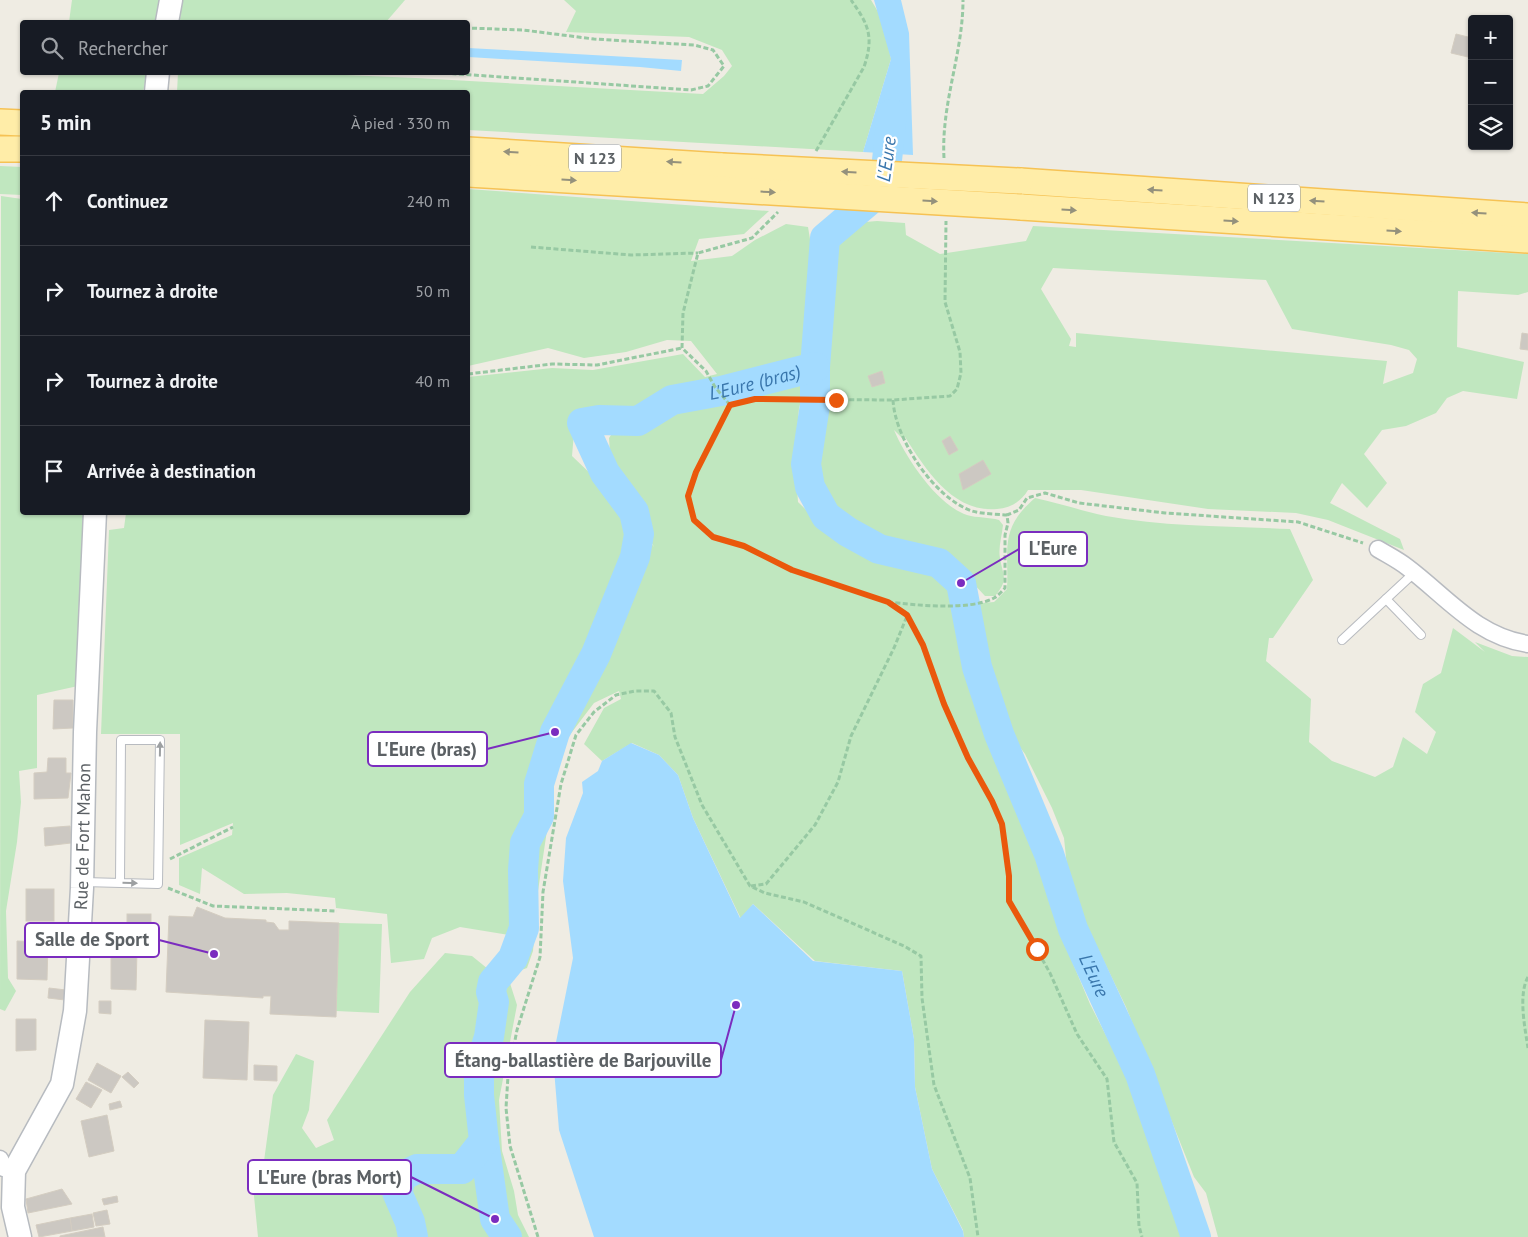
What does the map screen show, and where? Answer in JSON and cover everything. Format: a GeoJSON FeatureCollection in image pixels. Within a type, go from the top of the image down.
{"type":"FeatureCollection","features":[{"type":"Feature","properties":{"kind":"main road"},"geometry":{"type":"LineString","coordinates":[[0,122],[20,123]]}},
{"type":"Feature","properties":{"kind":"main road"},"geometry":{"type":"LineString","coordinates":[[0,149],[20,149]]}},
{"type":"Feature","properties":{"kind":"main road","name":"N 123"},"geometry":{"type":"LineString","coordinates":[[470,150],[1021,207],[1528,240]]}},
{"type":"Feature","properties":{"kind":"main road","name":"N 123"},"geometry":{"type":"LineString","coordinates":[[470,174],[1020,181],[1528,216]]}},
{"type":"Feature","properties":{"kind":"street"},"geometry":{"type":"LineString","coordinates":[[167,20],[171,0]]}},
{"type":"Feature","properties":{"kind":"street"},"geometry":{"type":"LineString","coordinates":[[156,90],[158,75]]}},
{"type":"Feature","properties":{"kind":"street","name":"Rue de Fort Mahon"},"geometry":{"type":"LineString","coordinates":[[20,1237],[13,1207],[7,1165],[62,1084],[75,1012],[82,882],[85,732],[95,515]]}},
{"type":"Feature","properties":{"kind":"street"},"geometry":{"type":"LineString","coordinates":[[1378,549],[1414,573],[1478,626],[1509,641],[1528,644]]}},
{"type":"Feature","properties":{"kind":"lane"},"geometry":{"type":"LineString","coordinates":[[1342,640],[1414,573]]}},
{"type":"Feature","properties":{"kind":"lane"},"geometry":{"type":"LineString","coordinates":[[1386,599],[1420,635]]}},
{"type":"Feature","properties":{"kind":"lane"},"geometry":{"type":"LineString","coordinates":[[82,882],[120,883],[158,884],[160,740],[122,740],[120,883]]}},
{"type":"Feature","properties":{"kind":"path"},"geometry":{"type":"LineString","coordinates":[[944,155],[945,109],[958,45],[963,0]]}},
{"type":"Feature","properties":{"kind":"path"},"geometry":{"type":"LineString","coordinates":[[470,28],[523,30],[594,40],[694,45],[713,50],[724,66],[708,86],[691,90],[470,75]]}},
{"type":"Feature","properties":{"kind":"path"},"geometry":{"type":"LineString","coordinates":[[531,246],[631,255],[698,252]]}},
{"type":"Feature","properties":{"kind":"path"},"geometry":{"type":"LineString","coordinates":[[945,250],[945,302],[960,352],[961,373],[957,389],[950,396],[893,400],[755,399],[730,405],[696,472],[688,496],[694,520],[713,537],[744,546],[792,570],[888,602],[942,606],[985,602],[996,598],[1005,588],[1007,515]]}},
{"type":"Feature","properties":{"kind":"path"},"geometry":{"type":"LineString","coordinates":[[470,374],[552,364],[597,365],[682,348]]}},
{"type":"Feature","properties":{"kind":"path"},"geometry":{"type":"LineString","coordinates":[[715,387],[730,405]]}},
{"type":"Feature","properties":{"kind":"path"},"geometry":{"type":"LineString","coordinates":[[893,400],[894,414],[908,450],[949,498],[973,511],[1007,515],[1018,510],[1028,498],[1045,493],[1079,503],[1165,513],[1298,522],[1340,534],[1378,549]]}},
{"type":"Feature","properties":{"kind":"path"},"geometry":{"type":"LineString","coordinates":[[888,602],[907,615],[923,645],[944,704],[968,758],[992,801],[1002,824],[1009,876],[1009,901],[1050,973],[1077,1034],[1107,1079],[1114,1142],[1137,1183],[1139,1226],[1142,1237]]}},
{"type":"Feature","properties":{"kind":"path"},"geometry":{"type":"LineString","coordinates":[[750,886],[766,884],[815,825],[838,782],[851,736],[894,648],[907,615]]}},
{"type":"Feature","properties":{"kind":"path"},"geometry":{"type":"LineString","coordinates":[[538,1237],[510,1146],[506,1108],[508,1076],[517,1030],[540,956],[543,892],[551,838],[567,758],[576,735],[594,712],[616,695],[635,691],[654,691],[671,712],[675,737],[702,805],[750,886],[765,893],[804,902],[904,946],[921,956],[922,998],[934,1085],[970,1178],[978,1237]]}},
{"type":"Feature","properties":{"kind":"path"},"geometry":{"type":"LineString","coordinates":[[159,865],[232,827]]}},
{"type":"Feature","properties":{"kind":"path"},"geometry":{"type":"LineString","coordinates":[[158,884],[213,906],[337,911]]}},
{"type":"Feature","properties":{"kind":"path"},"geometry":{"type":"LineString","coordinates":[[1528,977],[1524,984],[1524,1004],[1528,1048]]}},
{"type":"Feature","properties":{"kind":"green space"},"geometry":{"type":"Polygon","coordinates":[[[72,0],[162,0],[157,20],[69,20],[72,0]]]}},
{"type":"Feature","properties":{"kind":"green space"},"geometry":{"type":"Polygon","coordinates":[[[181,0],[405,0],[388,20],[180,20],[181,0]]]}},
{"type":"Feature","properties":{"kind":"green space"},"geometry":{"type":"Polygon","coordinates":[[[564,0],[871,0],[883,20],[891,59],[863,152],[470,130],[470,90],[177,90],[178,75],[345,75],[703,94],[724,76],[732,66],[722,50],[689,37],[566,32],[576,11],[564,0]]]}},
{"type":"Feature","properties":{"kind":"green space"},"geometry":{"type":"Polygon","coordinates":[[[59,75],[147,75],[143,90],[55,90],[59,75]]]}},
{"type":"Feature","properties":{"kind":"green space"},"geometry":{"type":"Polygon","coordinates":[[[0,166],[20,167],[20,195],[0,194],[0,166]]]}},
{"type":"Feature","properties":{"kind":"green space"},"geometry":{"type":"Polygon","coordinates":[[[470,189],[769,211],[744,234],[699,239],[691,261],[732,256],[755,240],[786,224],[808,227],[814,263],[807,290],[810,321],[807,382],[799,408],[795,458],[798,502],[832,535],[867,554],[890,557],[934,568],[951,584],[979,700],[1021,796],[1063,940],[1090,1004],[1151,1124],[1187,1237],[964,1237],[963,1230],[932,1169],[915,1087],[914,1039],[902,971],[815,961],[753,904],[741,919],[693,818],[678,775],[659,755],[632,743],[602,761],[584,744],[604,708],[621,699],[619,691],[594,703],[569,736],[554,783],[538,891],[533,951],[527,968],[516,972],[509,935],[460,927],[432,938],[424,959],[391,963],[387,914],[336,908],[335,898],[287,893],[244,894],[202,868],[200,894],[179,885],[179,858],[232,835],[233,823],[180,845],[180,734],[101,734],[109,530],[124,528],[126,515],[470,515],[470,377],[552,368],[593,370],[683,354],[705,377],[717,374],[691,341],[667,340],[626,352],[584,358],[548,348],[470,366],[470,189]],[[576,409],[572,456],[620,502],[654,547],[611,468],[609,438],[620,422],[576,409]]]}},
{"type":"Feature","properties":{"kind":"green space"},"geometry":{"type":"Polygon","coordinates":[[[1,196],[20,199],[20,515],[84,515],[78,686],[37,695],[37,768],[19,771],[21,802],[6,911],[8,978],[16,991],[5,1011],[0,1009],[1,196]]]}},
{"type":"Feature","properties":{"kind":"green space"},"geometry":{"type":"Polygon","coordinates":[[[877,221],[905,223],[906,235],[940,254],[1026,241],[1033,226],[1528,254],[1528,292],[1518,295],[1458,291],[1457,347],[1524,362],[1517,399],[1463,391],[1447,398],[1436,413],[1406,426],[1382,430],[1364,454],[1387,483],[1367,508],[1342,483],[1330,503],[1400,539],[1404,550],[1328,520],[1296,513],[1208,509],[1081,490],[1028,490],[1019,501],[1011,506],[997,509],[981,508],[967,504],[954,497],[942,487],[922,463],[905,437],[902,438],[894,430],[914,467],[945,501],[956,510],[967,515],[999,520],[1003,525],[1000,554],[1004,582],[995,596],[985,596],[958,567],[931,547],[864,537],[840,518],[817,490],[815,460],[825,423],[825,408],[819,394],[822,330],[832,242],[854,223],[877,221]],[[1053,268],[1041,289],[1071,339],[1069,346],[1076,347],[1076,333],[1387,361],[1383,384],[1413,373],[1417,359],[1409,350],[1391,345],[1292,329],[1266,280],[1053,268]]]}},
{"type":"Feature","properties":{"kind":"green space"},"geometry":{"type":"Polygon","coordinates":[[[1035,498],[1129,520],[1197,526],[1290,529],[1313,580],[1273,638],[1269,638],[1266,661],[1311,699],[1309,742],[1332,761],[1375,777],[1393,767],[1403,737],[1427,754],[1436,732],[1415,712],[1423,684],[1441,673],[1453,628],[1485,652],[1475,642],[1512,656],[1528,657],[1528,1237],[1218,1237],[1206,1193],[1194,1177],[1126,1007],[1086,924],[1068,877],[1064,838],[1052,808],[1025,754],[997,716],[983,668],[970,604],[994,602],[1007,589],[1007,550],[1011,530],[1024,509],[1035,498]]]}},
{"type":"Feature","properties":{"kind":"green space"},"geometry":{"type":"Polygon","coordinates":[[[339,923],[382,924],[379,1013],[336,1011],[339,923]]]}},
{"type":"Feature","properties":{"kind":"green space"},"geometry":{"type":"Polygon","coordinates":[[[445,953],[472,956],[488,969],[486,995],[507,974],[517,1005],[499,1100],[502,1151],[514,1191],[518,1215],[529,1237],[258,1237],[253,1186],[264,1161],[273,1095],[296,1054],[314,1061],[309,1110],[302,1128],[316,1148],[334,1140],[327,1120],[410,992],[445,953]]]}},
{"type":"Feature","properties":{"kind":"water"},"geometry":{"type":"Polygon","coordinates":[[[874,0],[901,0],[909,33],[913,155],[863,152],[891,59],[874,0]]]}},
{"type":"Feature","properties":{"kind":"water"},"geometry":{"type":"Polygon","coordinates":[[[470,48],[682,60],[681,71],[470,57],[470,48]]]}},
{"type":"Feature","properties":{"kind":"water"},"geometry":{"type":"Polygon","coordinates":[[[631,743],[659,755],[678,775],[693,818],[740,918],[753,904],[813,961],[902,971],[914,1039],[915,1087],[932,1169],[963,1231],[964,1237],[594,1237],[559,1130],[553,1057],[573,958],[563,881],[566,838],[583,793],[582,782],[598,771],[602,761],[631,743]]]}},
{"type":"Feature","properties":{"kind":"building"},"geometry":{"type":"Polygon","coordinates":[[[1456,34],[1468,37],[1468,57],[1451,53],[1456,34]]]}},
{"type":"Feature","properties":{"kind":"building"},"geometry":{"type":"Polygon","coordinates":[[[1522,333],[1528,334],[1528,350],[1520,349],[1522,333]]]}},
{"type":"Feature","properties":{"kind":"building"},"geometry":{"type":"Polygon","coordinates":[[[882,371],[885,383],[872,387],[868,376],[882,371]]]}},
{"type":"Feature","properties":{"kind":"building"},"geometry":{"type":"Polygon","coordinates":[[[950,436],[958,450],[949,455],[942,441],[950,436]]]}},
{"type":"Feature","properties":{"kind":"building"},"geometry":{"type":"Polygon","coordinates":[[[983,460],[991,474],[963,490],[959,474],[983,460]]]}},
{"type":"Feature","properties":{"kind":"building"},"geometry":{"type":"Polygon","coordinates":[[[54,700],[73,700],[73,728],[53,729],[54,700]]]}},
{"type":"Feature","properties":{"kind":"building"},"geometry":{"type":"Polygon","coordinates":[[[48,758],[66,758],[66,773],[71,773],[68,798],[34,799],[34,773],[47,772],[48,758]]]}},
{"type":"Feature","properties":{"kind":"building"},"geometry":{"type":"Polygon","coordinates":[[[70,826],[71,843],[45,846],[44,828],[70,826]]]}},
{"type":"Feature","properties":{"kind":"building"},"geometry":{"type":"Polygon","coordinates":[[[26,889],[54,889],[54,921],[26,921],[26,889]]]}},
{"type":"Feature","properties":{"kind":"building"},"geometry":{"type":"Polygon","coordinates":[[[197,907],[225,918],[266,920],[266,922],[274,923],[279,930],[289,930],[289,921],[339,923],[336,1017],[270,1014],[271,996],[263,996],[263,998],[166,992],[169,916],[193,917],[197,907]]]}},
{"type":"Feature","properties":{"kind":"building"},"geometry":{"type":"Polygon","coordinates":[[[127,914],[151,914],[151,944],[127,944],[127,914]]]}},
{"type":"Feature","properties":{"kind":"building"},"geometry":{"type":"Polygon","coordinates":[[[17,941],[48,942],[47,980],[17,979],[17,941]]]}},
{"type":"Feature","properties":{"kind":"building"},"geometry":{"type":"Polygon","coordinates":[[[111,950],[137,950],[136,990],[111,989],[111,950]]]}},
{"type":"Feature","properties":{"kind":"building"},"geometry":{"type":"Polygon","coordinates":[[[49,988],[66,990],[65,1000],[48,998],[49,988]]]}},
{"type":"Feature","properties":{"kind":"building"},"geometry":{"type":"Polygon","coordinates":[[[99,1001],[111,1001],[111,1014],[99,1013],[99,1001]]]}},
{"type":"Feature","properties":{"kind":"building"},"geometry":{"type":"Polygon","coordinates":[[[16,1019],[36,1019],[36,1050],[16,1051],[16,1019]]]}},
{"type":"Feature","properties":{"kind":"building"},"geometry":{"type":"Polygon","coordinates":[[[205,1020],[249,1022],[247,1080],[203,1078],[205,1020]]]}},
{"type":"Feature","properties":{"kind":"building"},"geometry":{"type":"Polygon","coordinates":[[[97,1063],[121,1076],[111,1093],[88,1080],[97,1063]]]}},
{"type":"Feature","properties":{"kind":"building"},"geometry":{"type":"Polygon","coordinates":[[[254,1065],[277,1066],[277,1081],[254,1080],[254,1065]]]}},
{"type":"Feature","properties":{"kind":"building"},"geometry":{"type":"Polygon","coordinates":[[[128,1072],[139,1083],[134,1088],[122,1077],[128,1072]]]}},
{"type":"Feature","properties":{"kind":"building"},"geometry":{"type":"Polygon","coordinates":[[[86,1082],[102,1090],[91,1108],[76,1099],[86,1082]]]}},
{"type":"Feature","properties":{"kind":"building"},"geometry":{"type":"Polygon","coordinates":[[[120,1101],[122,1107],[110,1110],[109,1104],[120,1101]]]}},
{"type":"Feature","properties":{"kind":"building"},"geometry":{"type":"Polygon","coordinates":[[[107,1115],[114,1151],[89,1157],[81,1121],[107,1115]]]}},
{"type":"Feature","properties":{"kind":"building"},"geometry":{"type":"Polygon","coordinates":[[[62,1189],[72,1204],[28,1213],[26,1199],[62,1189]]]}},
{"type":"Feature","properties":{"kind":"building"},"geometry":{"type":"Polygon","coordinates":[[[117,1196],[118,1202],[104,1205],[102,1199],[117,1196]]]}},
{"type":"Feature","properties":{"kind":"building"},"geometry":{"type":"Polygon","coordinates":[[[107,1210],[110,1224],[96,1226],[93,1213],[107,1210]]]}},
{"type":"Feature","properties":{"kind":"building"},"geometry":{"type":"Polygon","coordinates":[[[92,1214],[94,1227],[72,1231],[70,1218],[92,1214]]]}},
{"type":"Feature","properties":{"kind":"building"},"geometry":{"type":"Polygon","coordinates":[[[70,1218],[72,1231],[39,1237],[36,1225],[70,1218]]]}},
{"type":"Feature","properties":{"kind":"building"},"geometry":{"type":"Polygon","coordinates":[[[103,1227],[105,1237],[60,1237],[60,1236],[103,1227]]]}},
{"type":"Feature","properties":{"kind":"waterway","name":"L'Eure"},"geometry":{"type":"LineString","coordinates":[[892,114],[884,188],[825,238],[815,367],[815,405],[806,464],[810,487],[826,516],[848,532],[879,549],[939,563],[961,583],[977,667],[999,734],[1049,854],[1073,929],[1140,1074],[1196,1237]]}},
{"type":"Feature","properties":{"kind":"waterway","name":"L'Eure (bras)"},"geometry":{"type":"LineString","coordinates":[[413,1237],[410,1222],[397,1192],[402,1176],[417,1169],[462,1169],[484,1141],[479,1095],[479,1068],[489,1037],[494,1002],[491,992],[493,982],[513,958],[524,928],[523,870],[525,843],[539,816],[539,784],[555,732],[596,654],[635,557],[639,534],[634,512],[605,473],[582,423],[599,420],[638,421],[672,400],[721,391],[815,367]]}},
{"type":"Feature","properties":{"kind":"waterway"},"geometry":{"type":"LineString","coordinates":[[484,1141],[495,1219],[507,1237]]}},
{"type":"Feature","properties":{"kind":"place","name":"L'Eure"},"geometry":{"type":"Point","coordinates":[961,583]}},
{"type":"Feature","properties":{"kind":"place","name":"L'Eure (bras)"},"geometry":{"type":"Point","coordinates":[555,732]}},
{"type":"Feature","properties":{"kind":"place","name":"Salle de Sport"},"geometry":{"type":"Point","coordinates":[214,954]}},
{"type":"Feature","properties":{"kind":"place","name":"Étang-ballastière de Barjouville"},"geometry":{"type":"Point","coordinates":[736,1005]}},
{"type":"Feature","properties":{"kind":"place","name":"L'Eure (bras Mort)"},"geometry":{"type":"Point","coordinates":[495,1219]}},
{"type":"Feature","properties":{"kind":"route"},"geometry":{"type":"LineString","coordinates":[[836,400],[755,399],[730,405],[696,472],[688,496],[694,520],[713,537],[744,546],[792,570],[840,588],[888,602],[907,615],[923,645],[944,704],[968,758],[992,801],[1002,824],[1009,876],[1009,901],[1037,949]]}}]}
